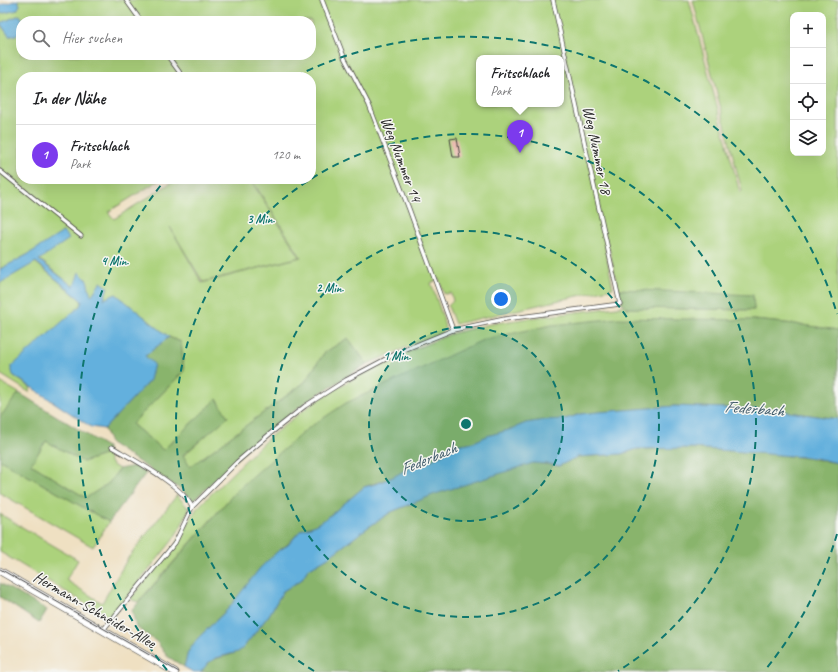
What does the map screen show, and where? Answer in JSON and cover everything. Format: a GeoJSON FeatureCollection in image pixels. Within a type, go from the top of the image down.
{"type":"FeatureCollection","features":[{"type":"Feature","properties":{"kind":"street","name":"Hermann-Schneider-Allee"},"geometry":{"type":"LineString","coordinates":[[0,571],[174,671]]}},
{"type":"Feature","properties":{"kind":"lane"},"geometry":{"type":"LineString","coordinates":[[126,0],[137,16]]}},
{"type":"Feature","properties":{"kind":"lane","name":"Weg Nummer 14"},"geometry":{"type":"LineString","coordinates":[[322,0],[344,57],[372,112],[409,208],[452,330]]}},
{"type":"Feature","properties":{"kind":"lane","name":"Weg Nummer 18"},"geometry":{"type":"LineString","coordinates":[[452,330],[505,319],[620,304],[553,0]]}},
{"type":"Feature","properties":{"kind":"lane"},"geometry":{"type":"LineString","coordinates":[[171,60],[179,72]]}},
{"type":"Feature","properties":{"kind":"lane"},"geometry":{"type":"LineString","coordinates":[[0,171],[16,184]]}},
{"type":"Feature","properties":{"kind":"lane"},"geometry":{"type":"LineString","coordinates":[[16,184],[81,236]]}},
{"type":"Feature","properties":{"kind":"lane"},"geometry":{"type":"LineString","coordinates":[[103,630],[175,544],[192,507],[237,462],[305,406],[346,380],[399,352],[452,330]]}},
{"type":"Feature","properties":{"kind":"lane"},"geometry":{"type":"LineString","coordinates":[[112,447],[136,461],[180,491],[192,507]]}},
{"type":"Feature","properties":{"kind":"green space"},"geometry":{"type":"Polygon","coordinates":[[[18,0],[689,0],[740,193],[742,191],[693,0],[838,0],[838,330],[754,320],[485,339],[465,349],[238,489],[138,602],[130,599],[176,545],[197,508],[267,439],[309,406],[340,386],[384,362],[451,334],[490,324],[624,305],[627,308],[754,310],[753,296],[618,289],[609,248],[605,248],[613,288],[455,324],[448,306],[453,301],[451,293],[444,294],[439,279],[431,283],[445,328],[441,333],[367,364],[348,338],[324,353],[305,382],[190,467],[183,456],[227,417],[217,399],[163,450],[132,424],[184,371],[181,342],[169,337],[116,294],[104,300],[101,282],[91,297],[87,280],[79,272],[74,287],[39,259],[69,239],[62,231],[63,233],[27,255],[0,269],[0,24],[9,36],[16,35],[16,60],[316,60],[316,16],[20,15],[0,23],[0,14],[17,10],[20,5],[18,0]]]}},
{"type":"Feature","properties":{"kind":"green space"},"geometry":{"type":"Polygon","coordinates":[[[35,262],[82,301],[80,306],[13,375],[31,388],[29,392],[0,374],[0,283],[35,262]]]}},
{"type":"Feature","properties":{"kind":"green space"},"geometry":{"type":"Polygon","coordinates":[[[618,289],[753,295],[754,310],[627,308],[622,303],[618,289]]]}},
{"type":"Feature","properties":{"kind":"green space"},"geometry":{"type":"Polygon","coordinates":[[[619,318],[754,320],[838,330],[838,419],[775,410],[675,406],[581,414],[565,419],[526,423],[474,442],[456,445],[428,462],[411,467],[393,477],[364,487],[327,518],[313,526],[301,530],[287,545],[278,551],[228,609],[198,638],[188,652],[184,667],[167,656],[157,642],[136,627],[132,610],[238,489],[307,429],[346,403],[485,339],[552,325],[619,318]]]}},
{"type":"Feature","properties":{"kind":"green space"},"geometry":{"type":"Polygon","coordinates":[[[169,337],[181,342],[184,371],[132,424],[163,450],[217,399],[228,417],[183,455],[190,467],[305,382],[324,353],[348,338],[367,364],[307,401],[253,443],[193,501],[180,489],[110,443],[104,429],[150,380],[145,356],[169,337]]]}},
{"type":"Feature","properties":{"kind":"green space"},"geometry":{"type":"Polygon","coordinates":[[[0,382],[19,393],[0,417],[0,382]]]}},
{"type":"Feature","properties":{"kind":"green space"},"geometry":{"type":"Polygon","coordinates":[[[19,393],[107,447],[107,454],[83,462],[46,441],[31,464],[86,498],[109,483],[119,469],[135,466],[146,473],[109,522],[0,460],[0,417],[19,393]]]}},
{"type":"Feature","properties":{"kind":"green space"},"geometry":{"type":"Polygon","coordinates":[[[46,441],[83,462],[107,454],[111,464],[119,469],[109,483],[86,498],[31,464],[46,441]]]}},
{"type":"Feature","properties":{"kind":"green space"},"geometry":{"type":"Polygon","coordinates":[[[693,448],[784,455],[838,463],[838,672],[201,672],[209,662],[232,654],[243,648],[269,615],[283,591],[301,580],[308,569],[330,556],[391,512],[435,494],[533,463],[559,466],[577,457],[621,454],[637,449],[693,448]]]}},
{"type":"Feature","properties":{"kind":"green space"},"geometry":{"type":"Polygon","coordinates":[[[0,460],[109,522],[93,547],[0,493],[0,460]]]}},
{"type":"Feature","properties":{"kind":"green space"},"geometry":{"type":"Polygon","coordinates":[[[177,495],[189,509],[180,528],[172,541],[110,618],[0,552],[0,514],[78,560],[66,580],[102,603],[128,558],[177,495]]]}},
{"type":"Feature","properties":{"kind":"green space"},"geometry":{"type":"Polygon","coordinates":[[[0,583],[47,610],[39,623],[0,597],[0,583]]]}},
{"type":"Feature","properties":{"kind":"water"},"geometry":{"type":"Polygon","coordinates":[[[18,0],[20,5],[17,10],[0,14],[0,5],[18,0]]]}},
{"type":"Feature","properties":{"kind":"water"},"geometry":{"type":"Polygon","coordinates":[[[16,17],[16,35],[9,36],[0,23],[16,17]]]}},
{"type":"Feature","properties":{"kind":"water"},"geometry":{"type":"Polygon","coordinates":[[[63,232],[69,239],[39,260],[74,287],[79,272],[87,280],[91,296],[101,282],[108,287],[104,299],[116,294],[169,337],[145,356],[154,364],[150,380],[104,429],[91,427],[13,375],[11,367],[80,306],[82,301],[36,262],[0,283],[0,269],[27,255],[63,232]]]}},
{"type":"Feature","properties":{"kind":"water"},"geometry":{"type":"Polygon","coordinates":[[[675,406],[775,410],[838,419],[838,463],[815,458],[693,448],[637,449],[621,454],[577,457],[559,466],[533,463],[435,494],[391,512],[330,556],[308,569],[301,580],[283,591],[269,615],[243,648],[238,652],[216,658],[208,663],[201,672],[193,672],[184,667],[188,652],[198,638],[228,609],[260,568],[278,551],[288,545],[301,530],[313,526],[327,518],[364,487],[393,477],[411,467],[428,462],[456,445],[474,442],[526,423],[565,419],[581,414],[598,412],[675,406]]]}},
{"type":"Feature","properties":{"kind":"building"},"geometry":{"type":"Polygon","coordinates":[[[457,138],[460,157],[453,157],[450,139],[457,138]]]}},
{"type":"Feature","properties":{"kind":"tram line"},"geometry":{"type":"LineString","coordinates":[[0,569],[179,672]]}},
{"type":"Feature","properties":{"kind":"place","name":"Fritschlach"},"geometry":{"type":"Point","coordinates":[520,153]}},
{"type":"Feature","properties":{"kind":"water label","name":"Federbach"},"geometry":{"type":"Point","coordinates":[754,408]}},
{"type":"Feature","properties":{"kind":"water label","name":"Federbach"},"geometry":{"type":"Point","coordinates":[428,458]}}]}
